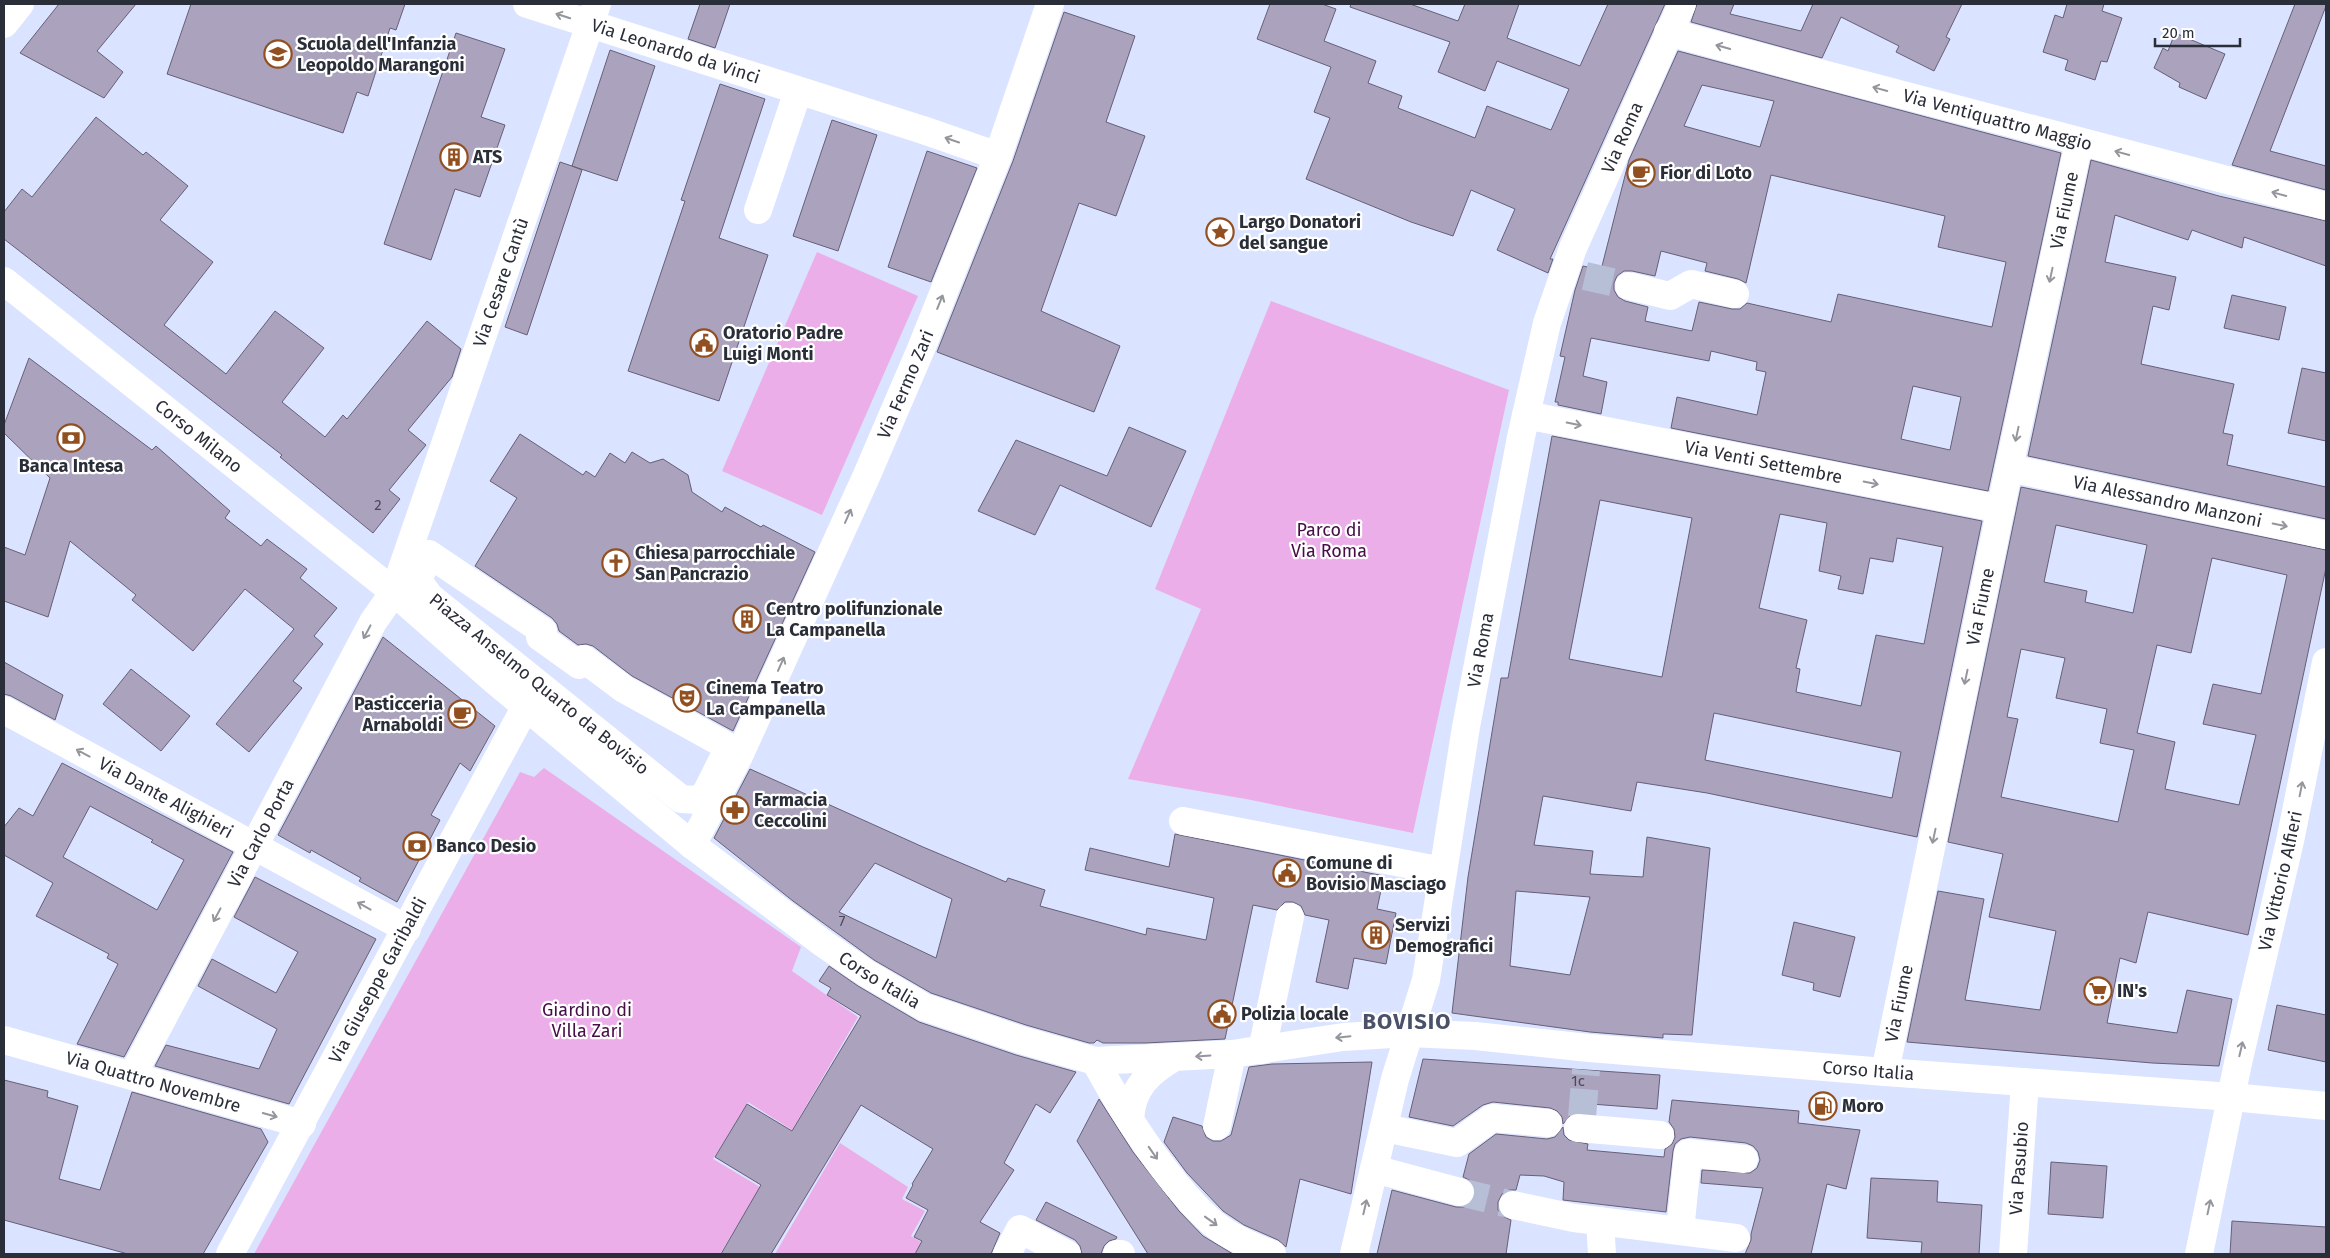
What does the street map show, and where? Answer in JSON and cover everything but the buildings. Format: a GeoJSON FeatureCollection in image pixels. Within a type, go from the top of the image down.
{"type":"FeatureCollection","features":[{"type":"Feature","properties":{"kind":"street"},"geometry":{"type":"LineString","coordinates":[[4,24],[20,4]]}},
{"type":"Feature","properties":{"kind":"street","name":"Via Leonardo da Vinci"},"geometry":{"type":"LineString","coordinates":[[526,4],[594,14],[798,91],[923,130],[998,156]]}},
{"type":"Feature","properties":{"kind":"street","name":"Via Fermo Zari"},"geometry":{"type":"LineString","coordinates":[[734,751],[921,349],[998,156],[1050,4]]}},
{"type":"Feature","properties":{"kind":"street","name":"Via Roma"},"geometry":{"type":"LineString","coordinates":[[1354,1254],[1395,1079],[1426,980],[1466,727],[1526,414],[1547,323],[1575,273],[1668,32],[1682,4]]}},
{"type":"Feature","properties":{"kind":"street","name":"Via Cesare Cantù"},"geometry":{"type":"LineString","coordinates":[[394,592],[594,14]]}},
{"type":"Feature","properties":{"kind":"street","name":"Via Ventiquattro Maggio"},"geometry":{"type":"LineString","coordinates":[[1668,32],[2326,206]]}},
{"type":"Feature","properties":{"kind":"street"},"geometry":{"type":"LineString","coordinates":[[758,210],[798,91]]}},
{"type":"Feature","properties":{"kind":"street","name":"Via Fiume"},"geometry":{"type":"LineString","coordinates":[[1885,1072],[2009,468],[2079,142]]}},
{"type":"Feature","properties":{"kind":"street","name":"Corso Milano"},"geometry":{"type":"LineString","coordinates":[[4,281],[394,592]]}},
{"type":"Feature","properties":{"kind":"street"},"geometry":{"type":"LineString","coordinates":[[1629,286],[1670,296],[1691,284],[1735,294]]}},
{"type":"Feature","properties":{"kind":"street","name":"Via Venti Settembre"},"geometry":{"type":"LineString","coordinates":[[1526,414],[2001,509]]}},
{"type":"Feature","properties":{"kind":"street","name":"Via Alessandro Manzoni"},"geometry":{"type":"LineString","coordinates":[[2009,468],[2326,535]]}},
{"type":"Feature","properties":{"kind":"street","name":"Piazza Anselmo Quarto da Bovisio"},"geometry":{"type":"LineString","coordinates":[[429,554],[543,632],[540,637],[579,665],[584,659],[624,689],[734,751],[706,793],[698,800],[681,799],[430,597],[418,581],[429,554]]}},
{"type":"Feature","properties":{"kind":"street","name":"Piazza Anselmo Quarto da Bovisio"},"geometry":{"type":"LineString","coordinates":[[394,592],[692,845]]}},
{"type":"Feature","properties":{"kind":"street","name":"Via Carlo Porta"},"geometry":{"type":"LineString","coordinates":[[132,1076],[373,622],[394,592]]}},
{"type":"Feature","properties":{"kind":"street","name":"Via Vittorio Alfieri"},"geometry":{"type":"LineString","coordinates":[[2199,1254],[2232,1097],[2290,841],[2326,662]]}},
{"type":"Feature","properties":{"kind":"street","name":"Via Giuseppe Garibaldi"},"geometry":{"type":"LineString","coordinates":[[230,1254],[302,1124],[526,706]]}},
{"type":"Feature","properties":{"kind":"street","name":"Via Dante Alighieri"},"geometry":{"type":"LineString","coordinates":[[4,710],[407,929]]}},
{"type":"Feature","properties":{"kind":"street"},"geometry":{"type":"LineString","coordinates":[[692,845],[734,751]]}},
{"type":"Feature","properties":{"kind":"street"},"geometry":{"type":"LineString","coordinates":[[1183,821],[1443,871]]}},
{"type":"Feature","properties":{"kind":"street","name":"Corso Italia"},"geometry":{"type":"LineString","coordinates":[[692,845],[824,944],[912,1001],[977,1026],[1096,1061],[1232,1054],[1343,1037],[1410,1033],[1475,1036],[1588,1059],[1885,1072],[2232,1097],[2326,1106]]}},
{"type":"Feature","properties":{"kind":"street"},"geometry":{"type":"LineString","coordinates":[[1262,1050],[1290,917]]}},
{"type":"Feature","properties":{"kind":"street","name":"Via Quattro Novembre"},"geometry":{"type":"LineString","coordinates":[[4,1040],[302,1124]]}},
{"type":"Feature","properties":{"kind":"street"},"geometry":{"type":"LineString","coordinates":[[1217,1126],[1232,1054]]}},
{"type":"Feature","properties":{"kind":"street"},"geometry":{"type":"LineString","coordinates":[[1130,1119],[1134,1094],[1140,1085],[1157,1068],[1173,1058]]}},
{"type":"Feature","properties":{"kind":"street"},"geometry":{"type":"LineString","coordinates":[[1096,1061],[1112,1093],[1178,1186],[1207,1218],[1258,1252]]}},
{"type":"Feature","properties":{"kind":"street","name":"Via Pasubio"},"geometry":{"type":"LineString","coordinates":[[2013,1254],[2025,1082]]}},
{"type":"Feature","properties":{"kind":"street"},"geometry":{"type":"LineString","coordinates":[[1400,1131],[1457,1144],[1492,1118],[1548,1123]]}},
{"type":"Feature","properties":{"kind":"street"},"geometry":{"type":"LineString","coordinates":[[1582,1124],[1660,1135]]}},
{"type":"Feature","properties":{"kind":"street"},"geometry":{"type":"LineString","coordinates":[[1680,1231],[1688,1154],[1744,1159]]}},
{"type":"Feature","properties":{"kind":"street"},"geometry":{"type":"LineString","coordinates":[[1374,1169],[1448,1189]]}},
{"type":"Feature","properties":{"kind":"street"},"geometry":{"type":"LineString","coordinates":[[1513,1205],[1600,1221],[1736,1238]]}},
{"type":"Feature","properties":{"kind":"street"},"geometry":{"type":"LineString","coordinates":[[1600,1221],[1602,1254]]}},
{"type":"Feature","properties":{"kind":"street"},"geometry":{"type":"LineString","coordinates":[[1007,1254],[1020,1229],[1067,1254]]}},
{"type":"Feature","properties":{"kind":"green space"},"geometry":{"type":"Polygon","coordinates":[[[817,252],[918,296],[822,515],[722,471],[817,252]]]}},
{"type":"Feature","properties":{"kind":"green space","name":"Parco di Via Roma"},"geometry":{"type":"Polygon","coordinates":[[[1271,301],[1509,390],[1413,833],[1246,799],[1128,779],[1201,609],[1155,589],[1271,301]]]}},
{"type":"Feature","properties":{"kind":"green space","name":"Giardino di Villa Zari"},"geometry":{"type":"Polygon","coordinates":[[[544,768],[801,947],[792,971],[858,1017],[792,1130],[748,1102],[713,1159],[760,1187],[720,1254],[254,1254],[520,772],[534,777],[544,768]]]}},
{"type":"Feature","properties":{"kind":"green space"},"geometry":{"type":"Polygon","coordinates":[[[840,1143],[908,1187],[902,1199],[925,1211],[911,1236],[921,1242],[915,1254],[775,1254],[840,1143]]]}},
{"type":"Feature","properties":{"kind":"tunnel"},"geometry":{"type":"LineString","coordinates":[[1585,276],[1629,286]]}},
{"type":"Feature","properties":{"kind":"tunnel"},"geometry":{"type":"LineString","coordinates":[[1582,1117],[1586,1070]]}},
{"type":"Feature","properties":{"kind":"tunnel"},"geometry":{"type":"LineString","coordinates":[[1460,1192],[1513,1205]]}},
{"type":"Feature","properties":{"kind":"place","name":"Scuola dell'Infanzia Leopoldo Marangoni"},"geometry":{"type":"Point","coordinates":[278,54]}},
{"type":"Feature","properties":{"kind":"place","name":"ATS"},"geometry":{"type":"Point","coordinates":[454,157]}},
{"type":"Feature","properties":{"kind":"place","name":"Fior di Loto"},"geometry":{"type":"Point","coordinates":[1641,173]}},
{"type":"Feature","properties":{"kind":"place","name":"Largo Donatori del sangue"},"geometry":{"type":"Point","coordinates":[1220,232]}},
{"type":"Feature","properties":{"kind":"place","name":"Oratorio Padre Luigi Monti"},"geometry":{"type":"Point","coordinates":[704,343]}},
{"type":"Feature","properties":{"kind":"place","name":"Banca Intesa"},"geometry":{"type":"Point","coordinates":[71,438]}},
{"type":"Feature","properties":{"kind":"place","name":"Chiesa parrocchiale San Pancrazio"},"geometry":{"type":"Point","coordinates":[616,563]}},
{"type":"Feature","properties":{"kind":"place","name":"Centro polifunzionale La Campanella"},"geometry":{"type":"Point","coordinates":[747,619]}},
{"type":"Feature","properties":{"kind":"place","name":"Cinema Teatro La Campanella"},"geometry":{"type":"Point","coordinates":[687,698]}},
{"type":"Feature","properties":{"kind":"place","name":"Pasticceria Arnaboldi"},"geometry":{"type":"Point","coordinates":[462,714]}},
{"type":"Feature","properties":{"kind":"place","name":"Farmacia Ceccolini"},"geometry":{"type":"Point","coordinates":[735,810]}},
{"type":"Feature","properties":{"kind":"place","name":"Banco Desio"},"geometry":{"type":"Point","coordinates":[417,846]}},
{"type":"Feature","properties":{"kind":"place","name":"Comune di Bovisio Masciago"},"geometry":{"type":"Point","coordinates":[1287,873]}},
{"type":"Feature","properties":{"kind":"place","name":"Servizi Demografici"},"geometry":{"type":"Point","coordinates":[1376,935]}},
{"type":"Feature","properties":{"kind":"place","name":"IN's"},"geometry":{"type":"Point","coordinates":[2098,991]}},
{"type":"Feature","properties":{"kind":"place","name":"Polizia locale"},"geometry":{"type":"Point","coordinates":[1222,1014]}},
{"type":"Feature","properties":{"kind":"place","name":"Moro"},"geometry":{"type":"Point","coordinates":[1823,1106]}},
{"type":"Feature","properties":{"kind":"district","name":"BOVISIO"},"geometry":{"type":"Point","coordinates":[1407,1021]}}]}
